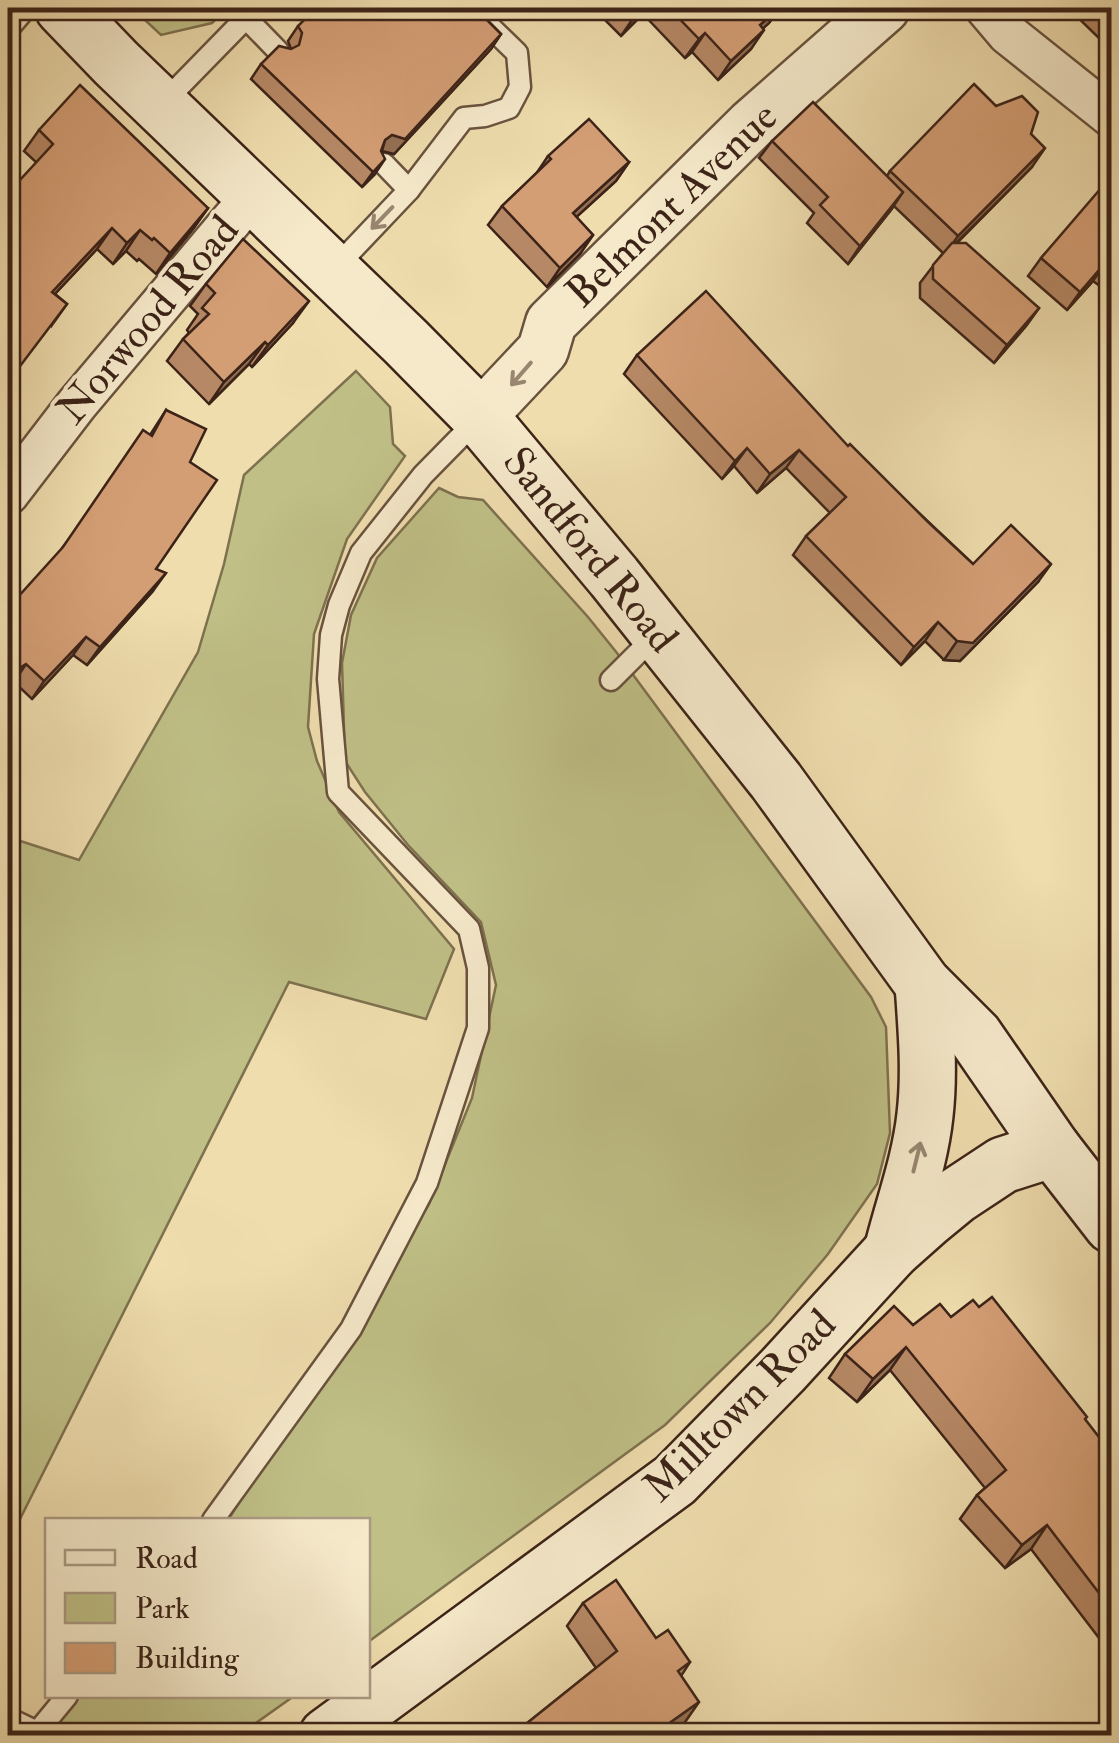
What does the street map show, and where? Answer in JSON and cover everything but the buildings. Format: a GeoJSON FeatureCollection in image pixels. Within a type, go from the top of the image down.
{"type":"FeatureCollection","features":[{"type":"Feature","properties":{"kind":"main road","name":"Sandford Road"},"geometry":{"type":"LineString","coordinates":[[63,8],[480,417],[776,781],[923,984],[975,1036],[1112,1225]]}},
{"type":"Feature","properties":{"kind":"main road"},"geometry":{"type":"LineString","coordinates":[[892,1251],[925,1118],[928,1089],[923,984]]}},
{"type":"Feature","properties":{"kind":"main road"},"geometry":{"type":"LineString","coordinates":[[1053,1148],[1112,1182]]}},
{"type":"Feature","properties":{"kind":"main road","name":"Milltown Road"},"geometry":{"type":"LineString","coordinates":[[327,1736],[675,1480],[892,1251],[942,1208],[1003,1164],[1053,1148]]}},
{"type":"Feature","properties":{"kind":"street"},"geometry":{"type":"LineString","coordinates":[[986,8],[1008,34],[1112,117]]}},
{"type":"Feature","properties":{"kind":"street","name":"Belmont Avenue"},"geometry":{"type":"LineString","coordinates":[[480,417],[543,350],[551,323],[859,15]]}},
{"type":"Feature","properties":{"kind":"street","name":"Norwood Road"},"geometry":{"type":"LineString","coordinates":[[8,494],[76,404],[253,195]]}},
{"type":"Feature","properties":{"kind":"lane"},"geometry":{"type":"LineString","coordinates":[[8,30],[26,8]]}},
{"type":"Feature","properties":{"kind":"lane"},"geometry":{"type":"LineString","coordinates":[[160,106],[250,13],[278,51]]}},
{"type":"Feature","properties":{"kind":"lane"},"geometry":{"type":"LineString","coordinates":[[331,272],[408,190],[464,118],[509,108],[520,86],[517,52],[484,21]]}},
{"type":"Feature","properties":{"kind":"lane"},"geometry":{"type":"LineString","coordinates":[[384,164],[408,190]]}},
{"type":"Feature","properties":{"kind":"lane"},"geometry":{"type":"LineString","coordinates":[[214,1518],[351,1330],[427,1184],[478,1028],[478,968],[469,929],[338,792],[328,679],[331,635],[339,605],[362,553],[423,474],[480,417]]}},
{"type":"Feature","properties":{"kind":"lane"},"geometry":{"type":"LineString","coordinates":[[611,680],[658,634]]}},
{"type":"Feature","properties":{"kind":"lane"},"geometry":{"type":"LineString","coordinates":[[8,1718],[36,1734],[66,1698]]}},
{"type":"Feature","properties":{"kind":"green space"},"geometry":{"type":"Polygon","coordinates":[[[132,8],[227,8],[212,23],[161,35],[132,8]]]}},
{"type":"Feature","properties":{"kind":"green space"},"geometry":{"type":"Polygon","coordinates":[[[356,371],[390,407],[393,444],[405,456],[347,539],[314,634],[308,727],[317,761],[339,812],[454,949],[426,1019],[289,982],[8,1543],[8,837],[79,860],[198,652],[224,564],[244,475],[356,371]]]}},
{"type":"Feature","properties":{"kind":"green space"},"geometry":{"type":"Polygon","coordinates":[[[439,488],[458,497],[483,500],[588,617],[871,997],[886,1027],[890,1133],[877,1184],[828,1254],[770,1323],[665,1425],[370,1641],[370,1518],[229,1518],[429,1204],[472,1098],[496,985],[481,922],[408,845],[345,761],[342,663],[351,615],[377,558],[439,488]]]}},
{"type":"Feature","properties":{"kind":"green space"},"geometry":{"type":"Polygon","coordinates":[[[77,1698],[291,1698],[239,1735],[44,1736],[77,1698]]]}}]}
